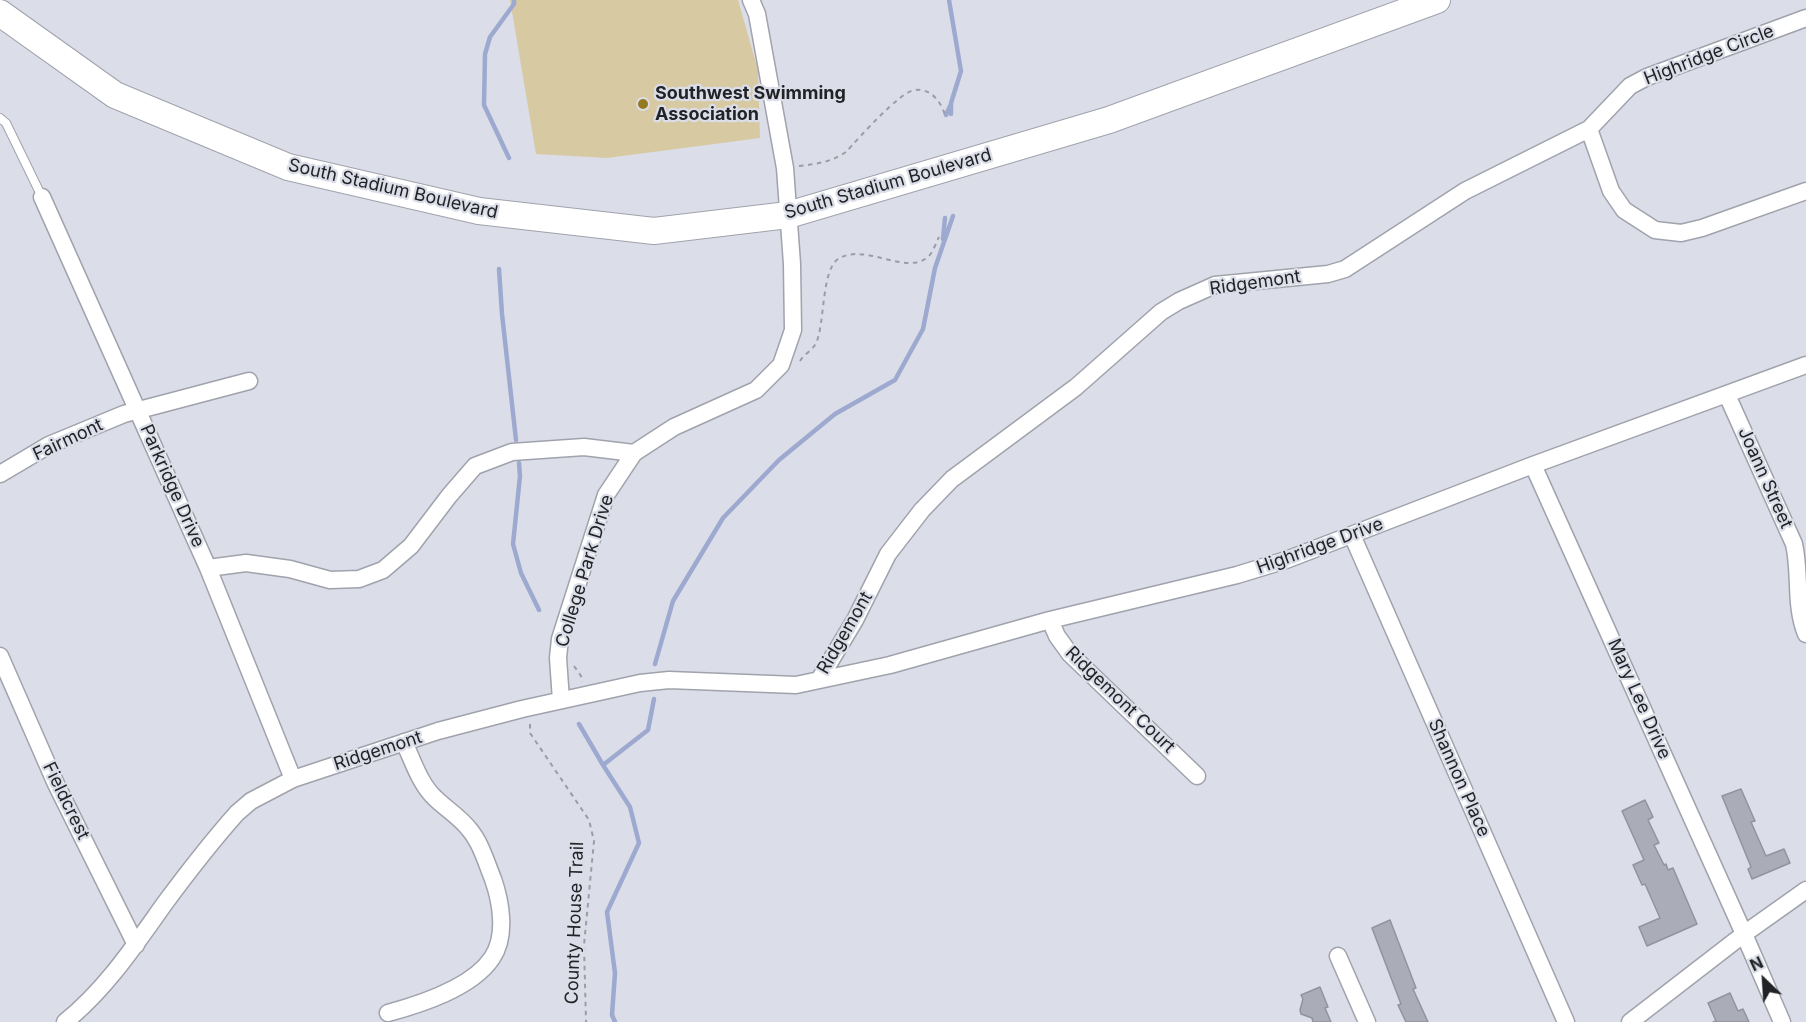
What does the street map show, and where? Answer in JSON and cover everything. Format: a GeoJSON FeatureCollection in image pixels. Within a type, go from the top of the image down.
{"type":"FeatureCollection","features":[{"type":"Feature","properties":{"kind":"main road","name":"South Stadium Boulevard"},"geometry":{"type":"LineString","coordinates":[[0,13],[115,95],[288,167],[479,211],[654,231],[788,214],[1109,120],[1437,0]]}},
{"type":"Feature","properties":{"kind":"street","name":"College Park Drive"},"geometry":{"type":"LineString","coordinates":[[561,700],[558,658],[560,639],[606,495],[634,453],[674,427],[756,390],[781,365],[793,330],[792,264],[785,168],[757,14],[751,0]]}},
{"type":"Feature","properties":{"kind":"street","name":"Highridge Circle"},"geometry":{"type":"LineString","coordinates":[[1589,129],[1630,86],[1647,77],[1806,18]]}},
{"type":"Feature","properties":{"kind":"street"},"geometry":{"type":"LineString","coordinates":[[1589,129],[1611,191],[1624,210],[1656,230],[1681,233],[1702,228],[1806,191]]}},
{"type":"Feature","properties":{"kind":"street","name":"Ridgemont"},"geometry":{"type":"LineString","coordinates":[[65,1022],[107,981],[237,813],[251,801],[293,778],[438,731],[640,682],[669,680],[796,685],[819,680],[855,620],[888,554],[922,510],[952,479],[1076,387],[1161,312],[1215,285],[1328,274],[1345,268],[1465,191],[1589,129]]}},
{"type":"Feature","properties":{"kind":"street","name":"Parkridge Drive"},"geometry":{"type":"LineString","coordinates":[[42,197],[208,568],[293,778]]}},
{"type":"Feature","properties":{"kind":"street","name":"Highridge Drive"},"geometry":{"type":"LineString","coordinates":[[819,680],[890,665],[1050,620],[1238,575],[1286,560],[1533,465],[1806,365]]}},
{"type":"Feature","properties":{"kind":"street","name":"Fairmont"},"geometry":{"type":"LineString","coordinates":[[0,474],[49,445],[138,409],[249,381]]}},
{"type":"Feature","properties":{"kind":"street","name":"Joann Street"},"geometry":{"type":"LineString","coordinates":[[1727,395],[1800,542],[1798,610],[1806,634]]}},
{"type":"Feature","properties":{"kind":"street"},"geometry":{"type":"LineString","coordinates":[[208,568],[246,563],[290,569],[330,580],[359,579],[383,570],[411,546],[475,466],[512,452],[584,447],[634,453]]}},
{"type":"Feature","properties":{"kind":"street","name":"Mary Lee Drive"},"geometry":{"type":"LineString","coordinates":[[1533,465],[1782,1022]]}},
{"type":"Feature","properties":{"kind":"street","name":"Shannon Place"},"geometry":{"type":"LineString","coordinates":[[1352,535],[1566,1022]]}},
{"type":"Feature","properties":{"kind":"street","name":"Ridgemont Court"},"geometry":{"type":"LineString","coordinates":[[1050,620],[1057,636],[1070,654],[1197,776]]}},
{"type":"Feature","properties":{"kind":"street","name":"Fieldcrest"},"geometry":{"type":"LineString","coordinates":[[0,656],[56,784],[136,945]]}},
{"type":"Feature","properties":{"kind":"street"},"geometry":{"type":"LineString","coordinates":[[388,1012],[417,1005],[448,991],[483,968],[493,957],[503,916],[495,884],[481,848],[469,829],[430,794],[404,742]]}},
{"type":"Feature","properties":{"kind":"street"},"geometry":{"type":"LineString","coordinates":[[1630,1022],[1744,934],[1806,890]]}},
{"type":"Feature","properties":{"kind":"street"},"geometry":{"type":"LineString","coordinates":[[1338,956],[1368,1022]]}},
{"type":"Feature","properties":{"kind":"lane"},"geometry":{"type":"LineString","coordinates":[[0,118],[6,123],[42,197]]}},
{"type":"Feature","properties":{"kind":"path"},"geometry":{"type":"LineString","coordinates":[[785,168],[815,165],[846,152],[900,98],[916,89],[927,91],[935,97],[942,105],[945,115]]}},
{"type":"Feature","properties":{"kind":"path"},"geometry":{"type":"LineString","coordinates":[[797,365],[816,344],[826,286],[833,263],[855,253],[909,263],[921,261],[930,255],[939,237]]}},
{"type":"Feature","properties":{"kind":"path"},"geometry":{"type":"LineString","coordinates":[[573,664],[581,676]]}},
{"type":"Feature","properties":{"kind":"path","name":"County House Trail"},"geometry":{"type":"LineString","coordinates":[[536,718],[529,726],[530,732],[589,820],[594,841],[584,945],[586,1022]]}},
{"type":"Feature","properties":{"kind":"shaded area","name":"Southwest Swimming Association"},"geometry":{"type":"Polygon","coordinates":[[[510,0],[738,0],[758,70],[760,138],[607,158],[536,154],[510,0]]]}},
{"type":"Feature","properties":{"kind":"building"},"geometry":{"type":"Polygon","coordinates":[[[1741,789],[1755,821],[1751,822],[1766,856],[1784,849],[1790,863],[1752,879],[1748,869],[1751,867],[1722,796],[1741,789]]]}},
{"type":"Feature","properties":{"kind":"building"},"geometry":{"type":"Polygon","coordinates":[[[1645,800],[1653,817],[1648,820],[1659,843],[1654,845],[1668,870],[1673,868],[1697,924],[1647,946],[1639,927],[1660,918],[1645,884],[1642,885],[1633,865],[1644,860],[1622,811],[1645,800]]]}},
{"type":"Feature","properties":{"kind":"building"},"geometry":{"type":"Polygon","coordinates":[[[1390,920],[1416,988],[1413,989],[1428,1022],[1406,1022],[1398,1005],[1401,1004],[1372,928],[1390,920]]]}},
{"type":"Feature","properties":{"kind":"building"},"geometry":{"type":"Polygon","coordinates":[[[1320,987],[1331,1022],[1313,1022],[1312,1018],[1301,1014],[1303,999],[1301,995],[1320,987]]]}},
{"type":"Feature","properties":{"kind":"building"},"geometry":{"type":"Polygon","coordinates":[[[1730,993],[1738,1011],[1743,1009],[1749,1022],[1713,1022],[1716,1021],[1708,1003],[1730,993]]]}},
{"type":"Feature","properties":{"kind":"waterway"},"geometry":{"type":"LineString","coordinates":[[509,158],[484,105],[485,54],[490,37],[514,4],[514,0]]}},
{"type":"Feature","properties":{"kind":"waterway"},"geometry":{"type":"LineString","coordinates":[[949,0],[961,71],[951,103],[951,114]]}},
{"type":"Feature","properties":{"kind":"waterway"},"geometry":{"type":"LineString","coordinates":[[946,115],[950,106]]}},
{"type":"Feature","properties":{"kind":"waterway"},"geometry":{"type":"LineString","coordinates":[[655,664],[673,601],[723,518],[779,460],[835,414],[895,380],[923,329],[935,268],[953,216]]}},
{"type":"Feature","properties":{"kind":"waterway","name":"County House Trail"},"geometry":{"type":"LineString","coordinates":[[943,239],[945,218]]}},
{"type":"Feature","properties":{"kind":"waterway"},"geometry":{"type":"LineString","coordinates":[[499,269],[516,440]]}},
{"type":"Feature","properties":{"kind":"waterway"},"geometry":{"type":"LineString","coordinates":[[519,463],[520,476],[513,544],[521,573],[539,610]]}},
{"type":"Feature","properties":{"kind":"waterway"},"geometry":{"type":"LineString","coordinates":[[615,1022],[612,1015],[615,973],[607,912],[639,843],[630,807],[603,765],[648,730],[654,699]]}},
{"type":"Feature","properties":{"kind":"waterway"},"geometry":{"type":"LineString","coordinates":[[579,724],[603,765]]}},
{"type":"Feature","properties":{"kind":"place","name":"Southwest Swimming Association"},"geometry":{"type":"Point","coordinates":[643,104]}}]}
